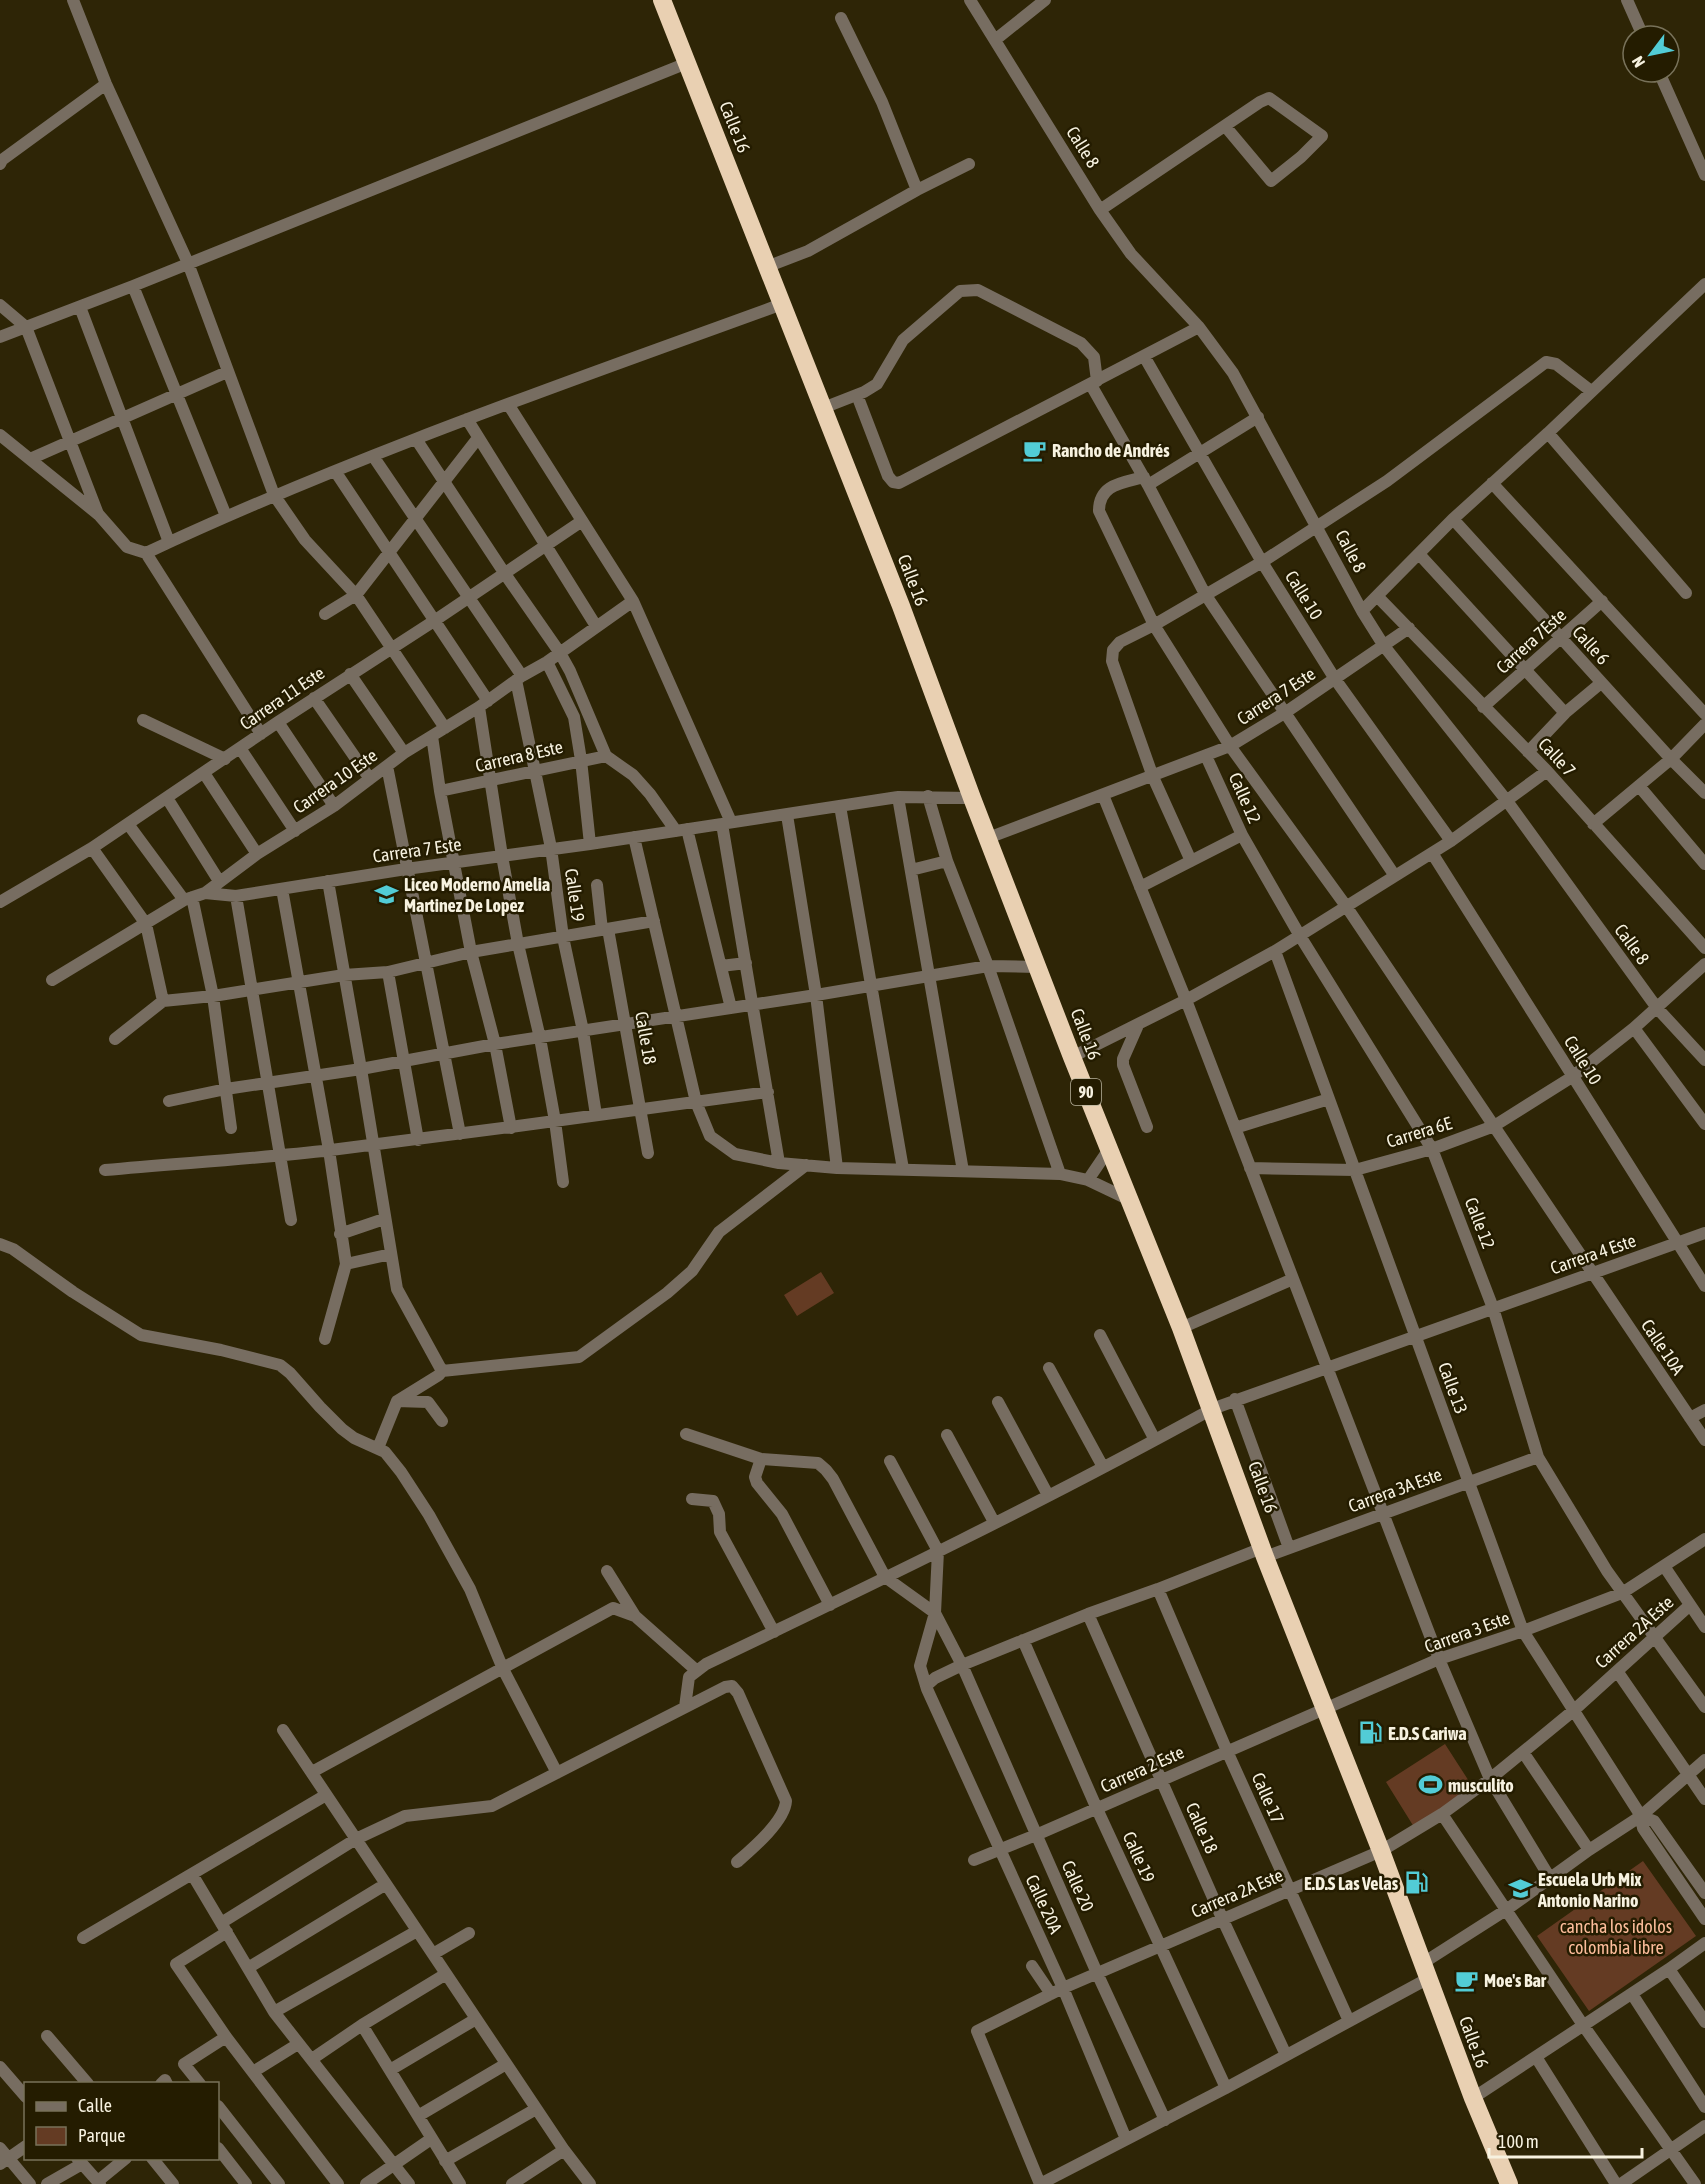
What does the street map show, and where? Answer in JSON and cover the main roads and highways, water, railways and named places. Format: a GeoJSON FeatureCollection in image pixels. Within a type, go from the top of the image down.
{"type":"FeatureCollection","features":[{"type":"Feature","properties":{"kind":"highway","name":"Calle 16"},"geometry":{"type":"LineString","coordinates":[[662,0],[687,63],[776,264],[782,304],[842,401],[905,616],[972,798],[1072,1057],[1181,1328],[1264,1552],[1381,1851],[1473,2098],[1509,2184]]}},
{"type":"Feature","properties":{"kind":"place","name":"Rancho de Andrés"},"geometry":{"type":"Point","coordinates":[1034,450]}},
{"type":"Feature","properties":{"kind":"place","name":"Liceo Moderno Amelia Martinez De Lopez"},"geometry":{"type":"Point","coordinates":[386,894]}},
{"type":"Feature","properties":{"kind":"place","name":"E.D.S Cariwa"},"geometry":{"type":"Point","coordinates":[1370,1733]}},
{"type":"Feature","properties":{"kind":"place","name":"musculito"},"geometry":{"type":"Point","coordinates":[1430,1785]}},
{"type":"Feature","properties":{"kind":"place","name":"E.D.S Las Velas"},"geometry":{"type":"Point","coordinates":[1416,1883]}},
{"type":"Feature","properties":{"kind":"place","name":"Escuela Urb Mix Antonio Narino"},"geometry":{"type":"Point","coordinates":[1520,1889]}},
{"type":"Feature","properties":{"kind":"place","name":"Moe's Bar"},"geometry":{"type":"Point","coordinates":[1466,1980]}},
{"type":"Feature","properties":{"kind":"park label","name":"cancha los idolos colombia libre"},"geometry":{"type":"Point","coordinates":[1616,1936]}}]}
